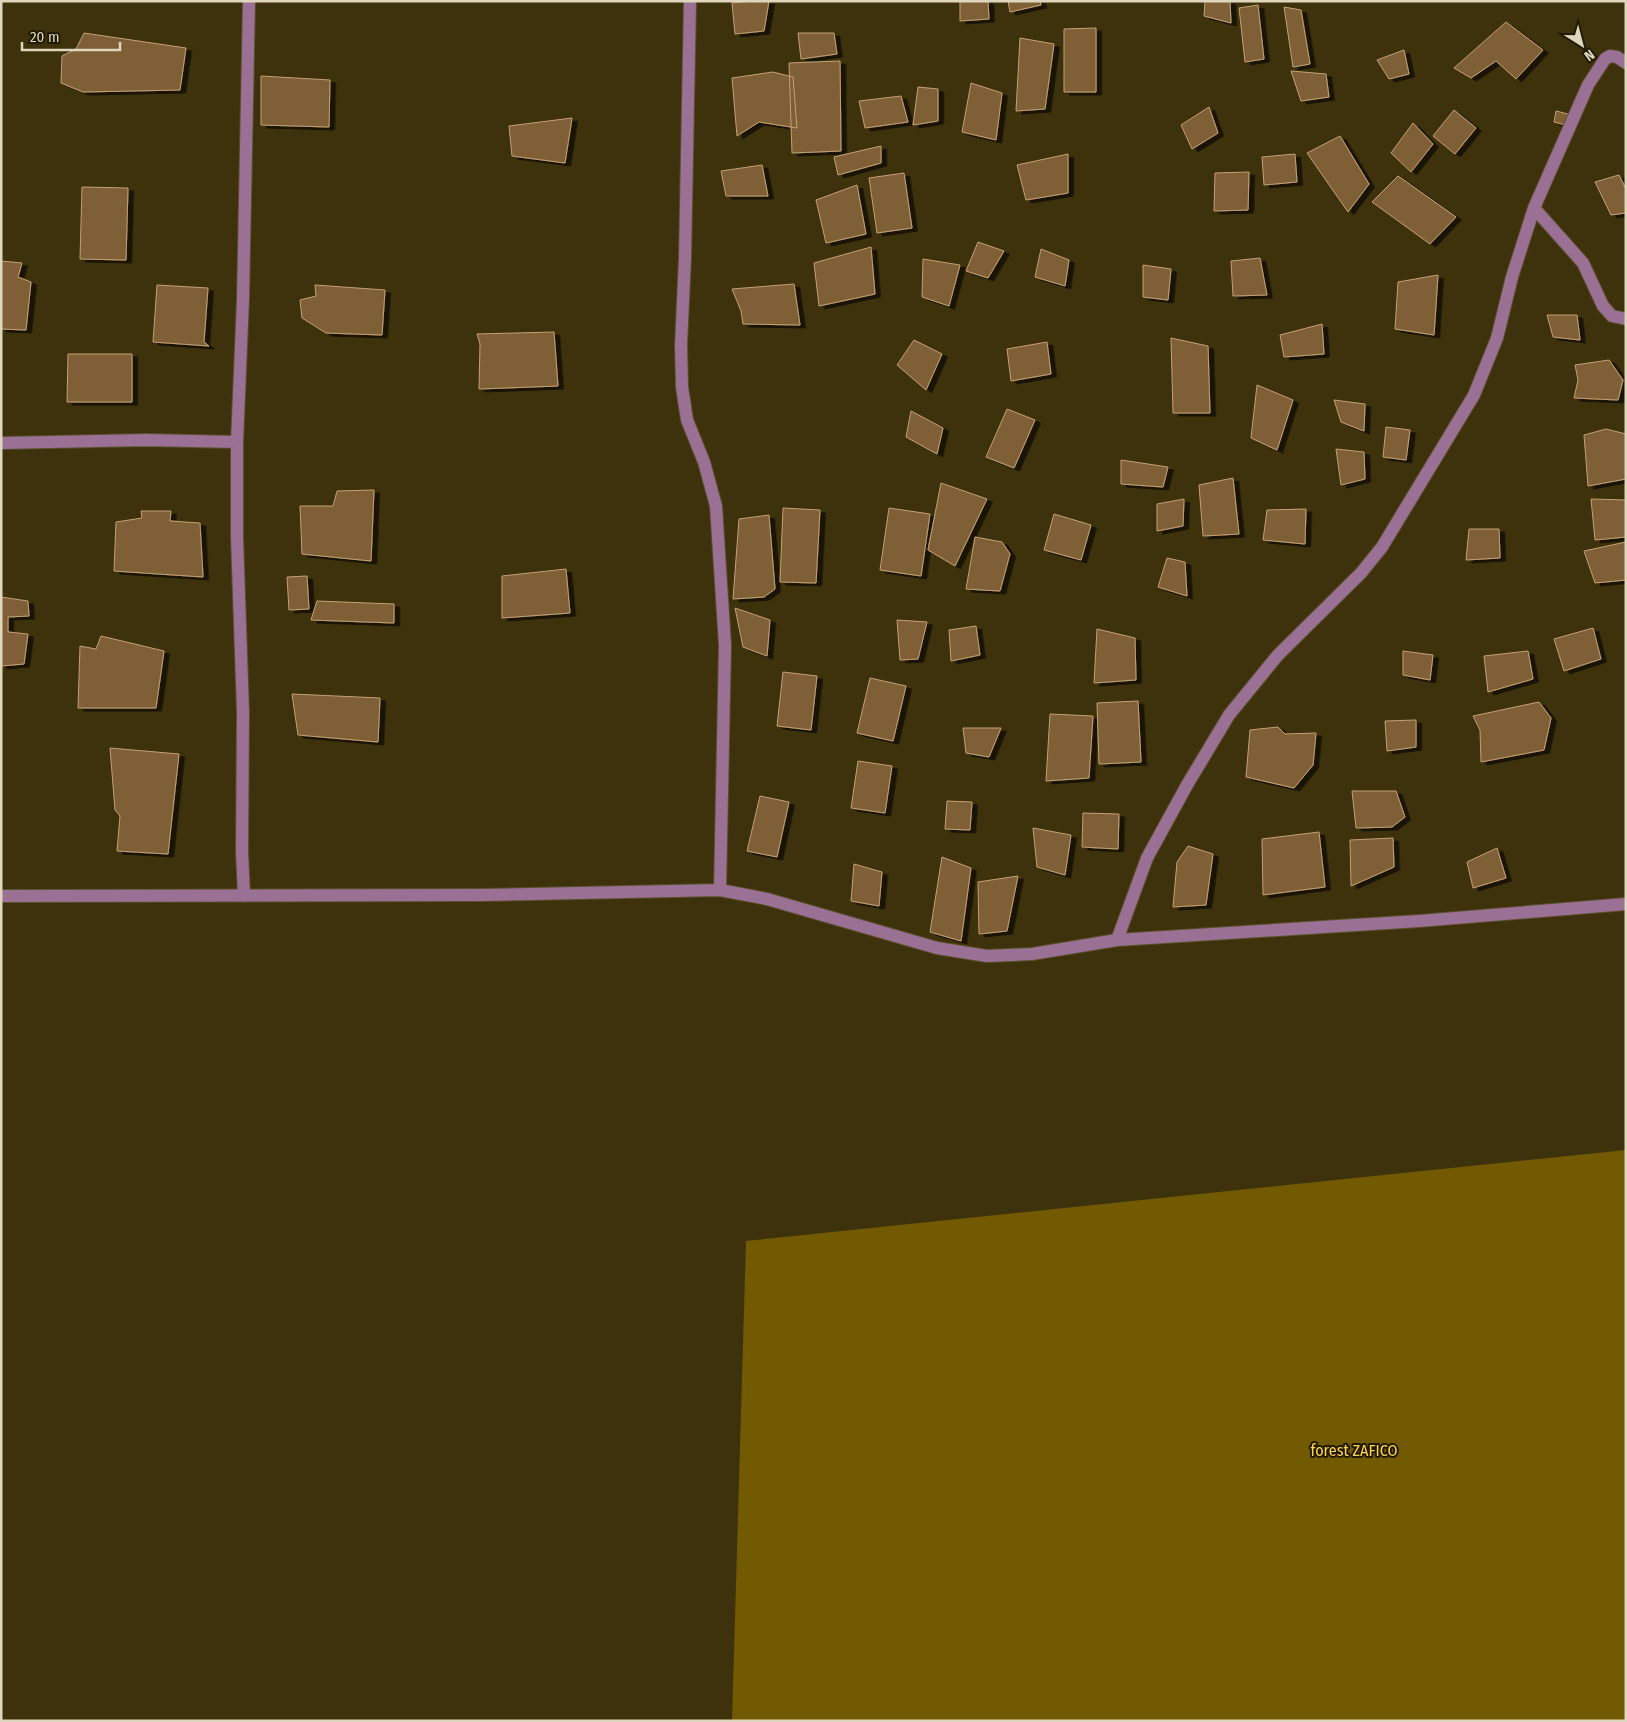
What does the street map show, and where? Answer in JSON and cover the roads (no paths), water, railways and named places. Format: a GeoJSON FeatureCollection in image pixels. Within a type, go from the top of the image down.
{"type":"FeatureCollection","features":[{"type":"Feature","properties":{"kind":"street"},"geometry":{"type":"LineString","coordinates":[[244,896],[242,850],[243,712],[237,442],[243,299],[249,1]]}},
{"type":"Feature","properties":{"kind":"street"},"geometry":{"type":"LineString","coordinates":[[690,1],[685,258],[681,345],[682,387],[687,420],[704,462],[716,506],[725,645],[720,890]]}},
{"type":"Feature","properties":{"kind":"street"},"geometry":{"type":"LineString","coordinates":[[1117,940],[1147,858],[1187,785],[1229,715],[1278,655],[1362,572],[1382,546],[1474,395],[1497,338],[1512,277],[1534,208],[1588,85],[1605,59],[1610,56],[1617,57],[1626,63]]}},
{"type":"Feature","properties":{"kind":"street"},"geometry":{"type":"LineString","coordinates":[[1534,208],[1583,263],[1603,306],[1612,316],[1626,319]]}},
{"type":"Feature","properties":{"kind":"street"},"geometry":{"type":"LineString","coordinates":[[1,443],[146,440],[237,442]]}},
{"type":"Feature","properties":{"kind":"street"},"geometry":{"type":"LineString","coordinates":[[1,896],[482,895],[720,890],[767,899],[937,948],[987,956],[1032,954],[1117,940],[1419,921],[1626,904]]}},
{"type":"Feature","properties":{"kind":"park label","name":"forest ZAFICO"},"geometry":{"type":"Point","coordinates":[1354,1450]}}]}
